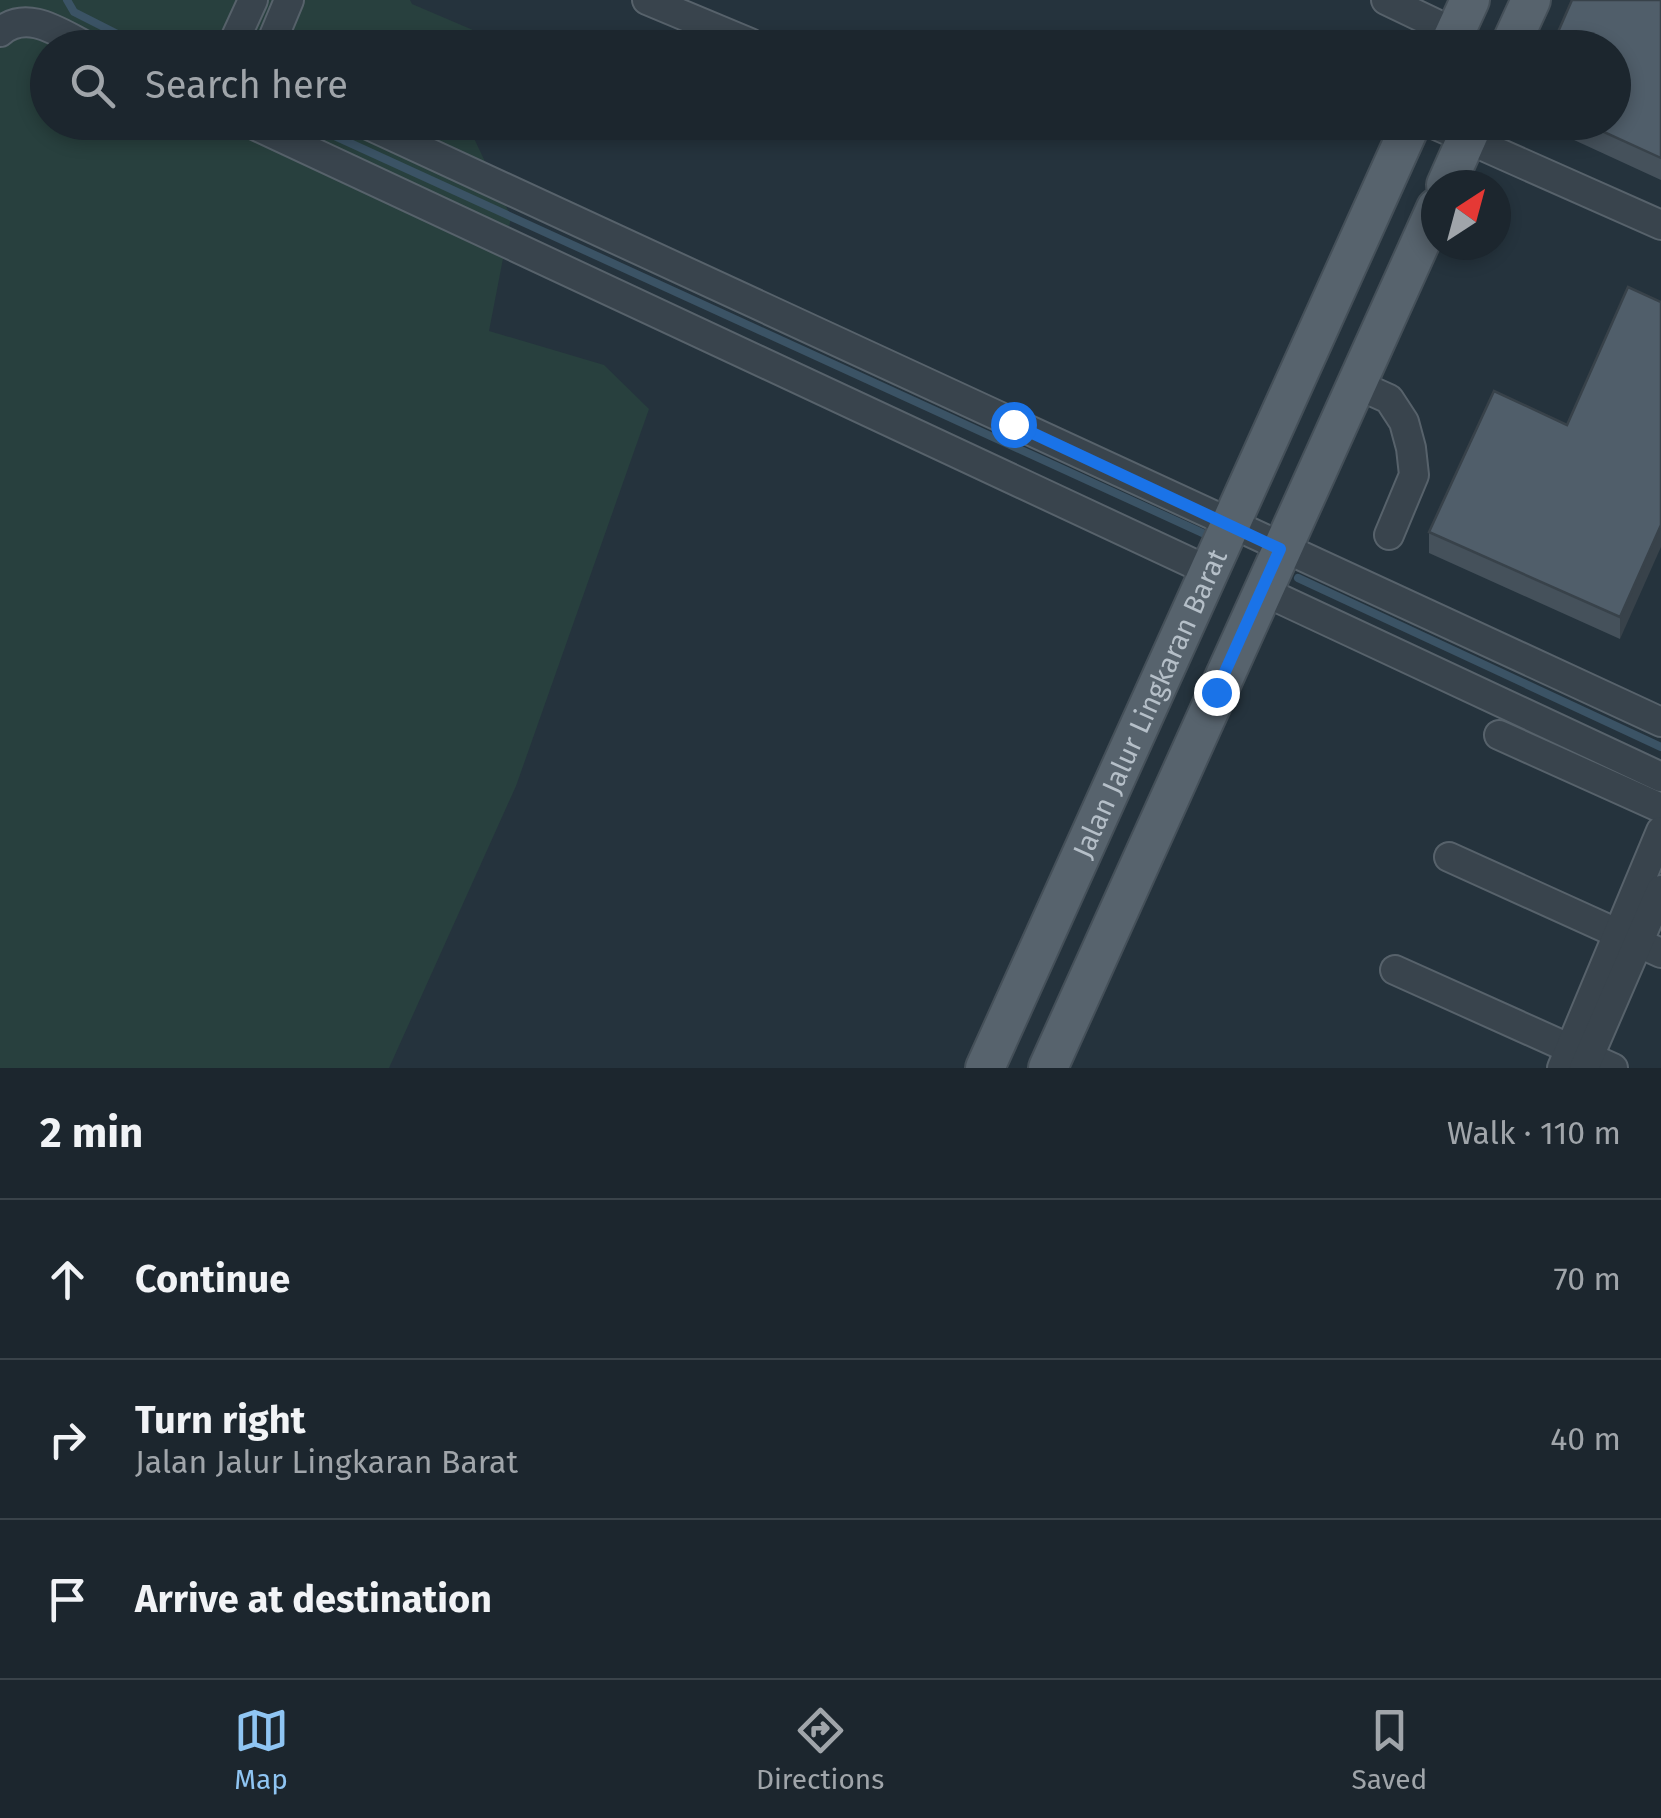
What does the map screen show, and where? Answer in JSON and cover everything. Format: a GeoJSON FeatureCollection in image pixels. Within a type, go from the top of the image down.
{"type":"FeatureCollection","features":[{"type":"Feature","properties":{"kind":"main road"},"geometry":{"type":"LineString","coordinates":[[1517,30],[1531,0]]}},
{"type":"Feature","properties":{"kind":"main road","name":"Jalan Jalur Lingkaran Barat"},"geometry":{"type":"LineString","coordinates":[[986,1068],[1404,140]]}},
{"type":"Feature","properties":{"kind":"main road"},"geometry":{"type":"LineString","coordinates":[[1453,170],[1466,140]]}},
{"type":"Feature","properties":{"kind":"main road","name":"Jalan Jalur Lingkaran Barat"},"geometry":{"type":"LineString","coordinates":[[1048,1068],[1421,242]]}},
{"type":"Feature","properties":{"kind":"street"},"geometry":{"type":"LineString","coordinates":[[239,30],[253,0]]}},
{"type":"Feature","properties":{"kind":"street"},"geometry":{"type":"LineString","coordinates":[[276,30],[289,0]]}},
{"type":"Feature","properties":{"kind":"street"},"geometry":{"type":"LineString","coordinates":[[647,0],[719,30]]}},
{"type":"Feature","properties":{"kind":"street"},"geometry":{"type":"LineString","coordinates":[[1386,0],[1458,27]]}},
{"type":"Feature","properties":{"kind":"street"},"geometry":{"type":"LineString","coordinates":[[0,32],[9,24],[32,20],[53,30]]}},
{"type":"Feature","properties":{"kind":"street"},"geometry":{"type":"LineString","coordinates":[[287,140],[1209,570]]}},
{"type":"Feature","properties":{"kind":"street"},"geometry":{"type":"LineString","coordinates":[[401,140],[1661,722]]}},
{"type":"Feature","properties":{"kind":"street"},"geometry":{"type":"LineString","coordinates":[[1488,140],[1661,224]]}},
{"type":"Feature","properties":{"kind":"street"},"geometry":{"type":"LineString","coordinates":[[1358,385],[1389,399],[1404,422],[1410,448],[1414,475],[1389,535]]}},
{"type":"Feature","properties":{"kind":"street"},"geometry":{"type":"LineString","coordinates":[[1261,590],[1661,776]]}},
{"type":"Feature","properties":{"kind":"street"},"geometry":{"type":"LineString","coordinates":[[1499,735],[1661,808]]}},
{"type":"Feature","properties":{"kind":"street"},"geometry":{"type":"LineString","coordinates":[[1639,943],[1661,831]]}},
{"type":"Feature","properties":{"kind":"street"},"geometry":{"type":"LineString","coordinates":[[1448,856],[1639,943]]}},
{"type":"Feature","properties":{"kind":"street"},"geometry":{"type":"LineString","coordinates":[[1395,970],[1584,1062],[1661,890]]}},
{"type":"Feature","properties":{"kind":"green space"},"geometry":{"type":"Polygon","coordinates":[[[0,0],[410,0],[473,30],[30,30],[30,140],[475,140],[511,217],[489,331],[604,365],[649,409],[516,786],[389,1068],[0,1068],[0,0]]]}},
{"type":"Feature","properties":{"kind":"building"},"geometry":{"type":"Polygon","coordinates":[[[1572,0],[1661,0],[1661,158],[1622,140],[1631,140],[1631,30],[1559,30],[1572,0]]]}},
{"type":"Feature","properties":{"kind":"building"},"geometry":{"type":"Polygon","coordinates":[[[1628,287],[1661,302],[1661,525],[1620,617],[1429,532],[1494,391],[1567,425],[1628,287]]]}},
{"type":"Feature","properties":{"kind":"waterway"},"geometry":{"type":"LineString","coordinates":[[67,0],[74,12],[110,30]]}},
{"type":"Feature","properties":{"kind":"waterway"},"geometry":{"type":"LineString","coordinates":[[343,140],[1207,535]]}},
{"type":"Feature","properties":{"kind":"waterway"},"geometry":{"type":"LineString","coordinates":[[1298,578],[1661,747]]}},
{"type":"Feature","properties":{"kind":"route"},"geometry":{"type":"LineString","coordinates":[[1013,424],[1280,549],[1216,692]]}}]}
